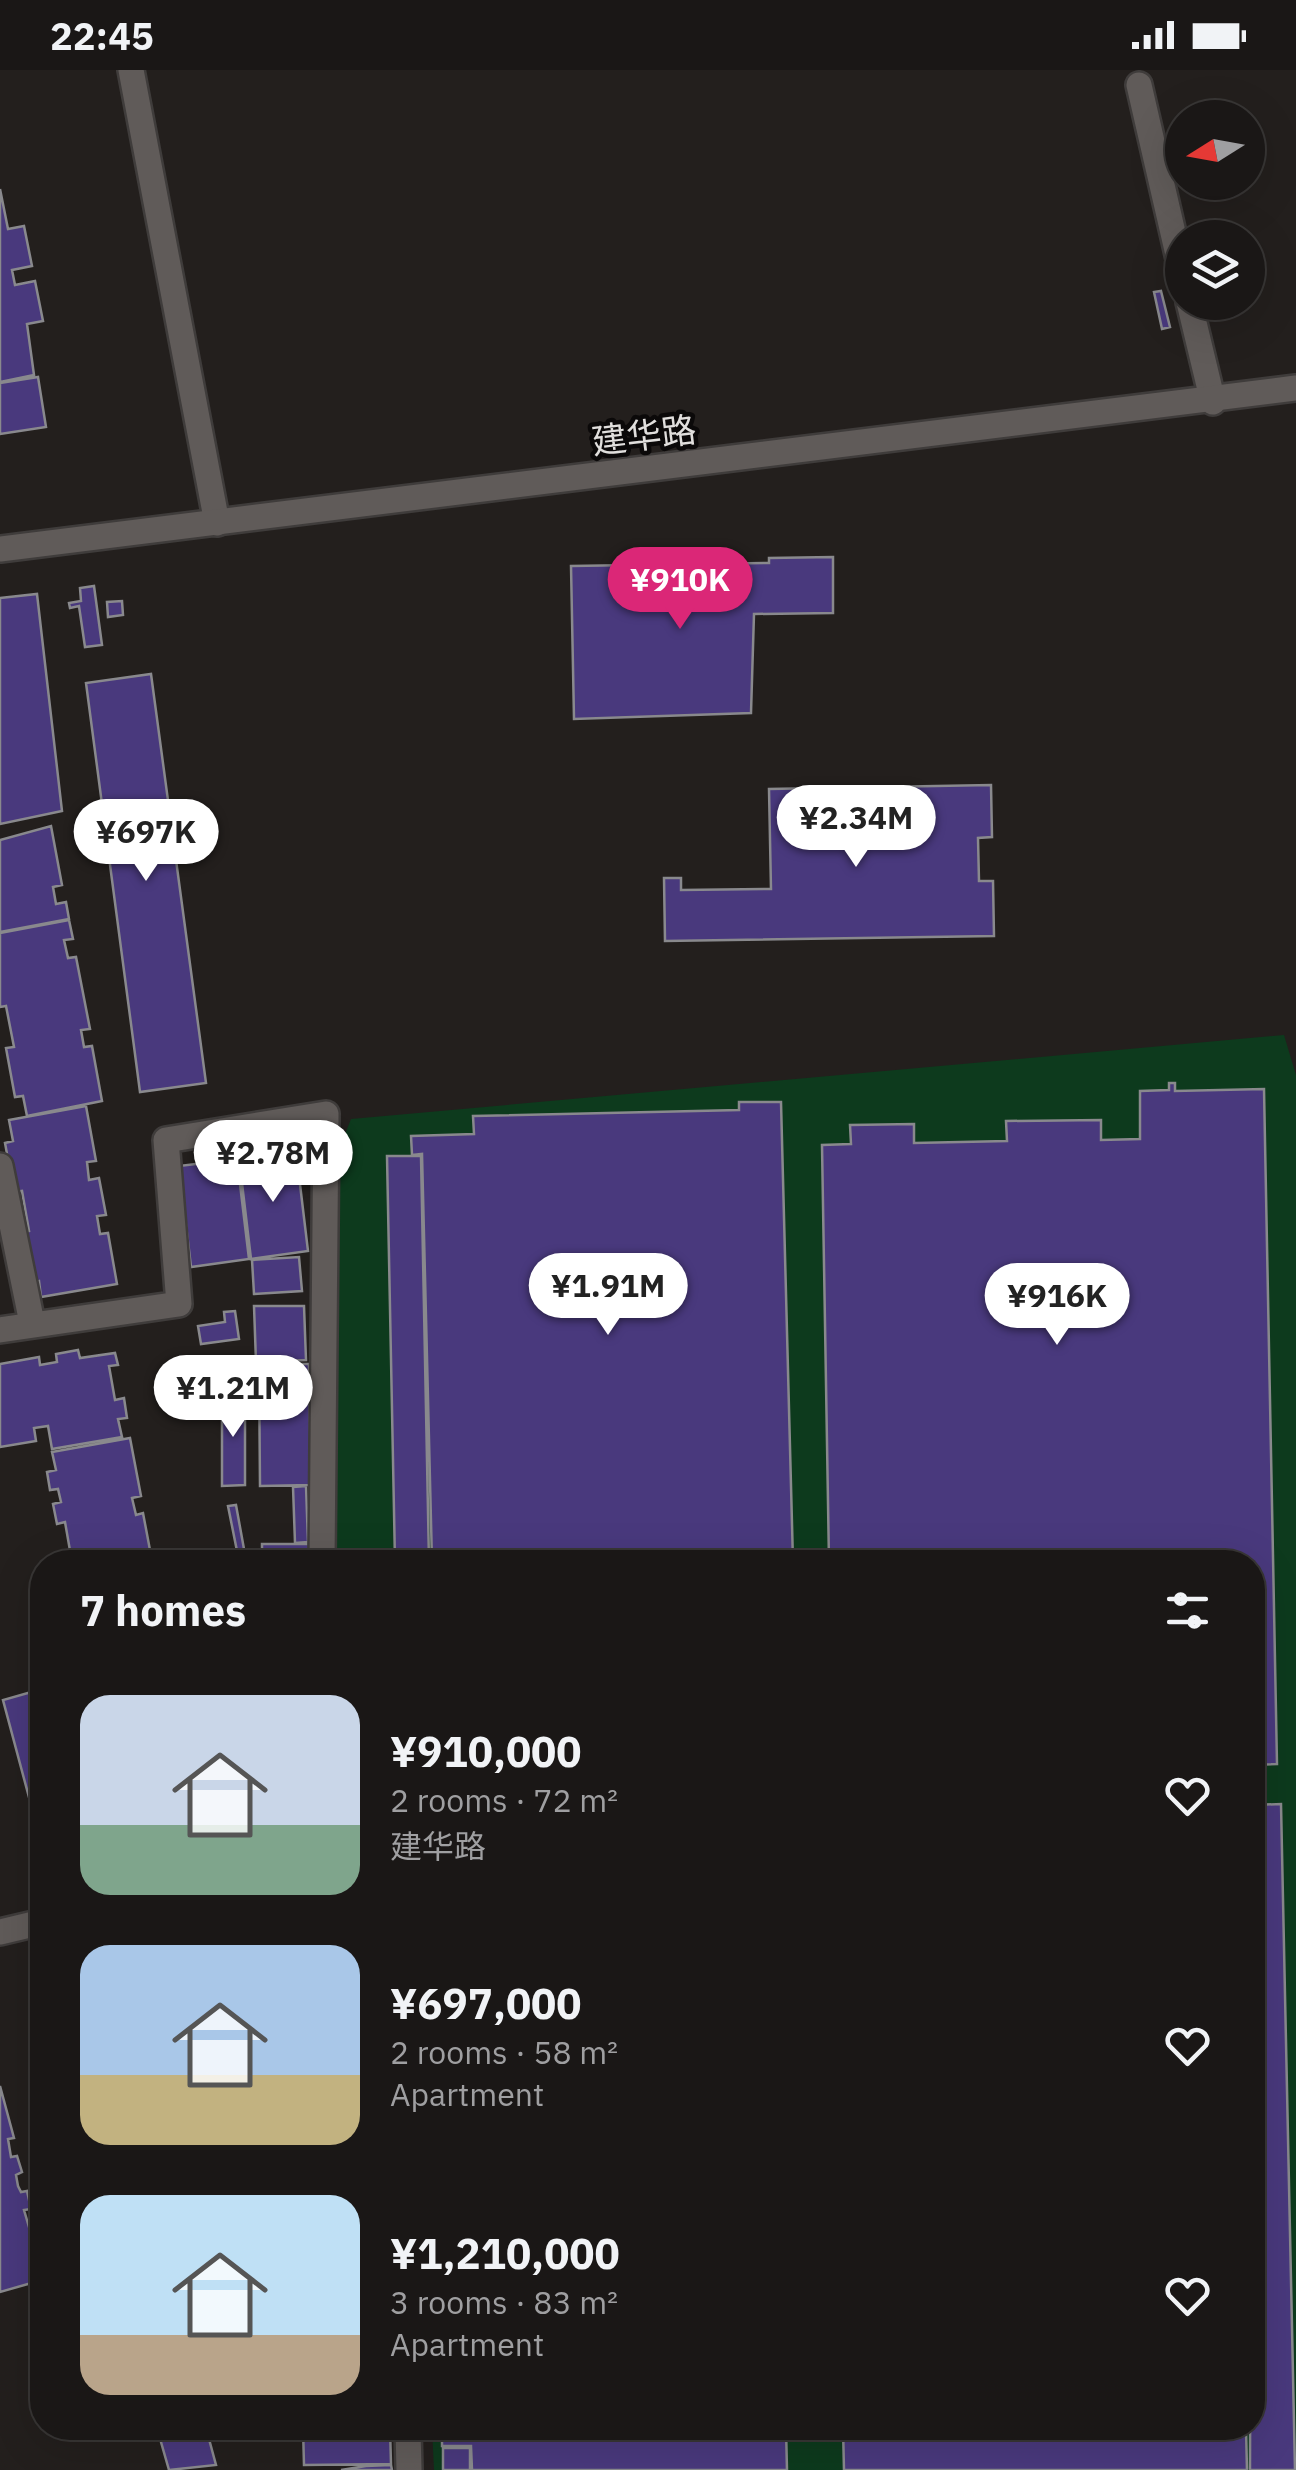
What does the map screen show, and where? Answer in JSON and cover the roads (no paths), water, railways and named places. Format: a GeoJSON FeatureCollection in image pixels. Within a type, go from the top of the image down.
{"type":"FeatureCollection","features":[{"type":"Feature","properties":{"kind":"street"},"geometry":{"type":"LineString","coordinates":[[131,70],[217,522]]}},
{"type":"Feature","properties":{"kind":"street"},"geometry":{"type":"LineString","coordinates":[[1139,86],[1170,220]]}},
{"type":"Feature","properties":{"kind":"street"},"geometry":{"type":"LineString","coordinates":[[1194,320],[1212,402]]}},
{"type":"Feature","properties":{"kind":"street","name":"建华路"},"geometry":{"type":"LineString","coordinates":[[0,549],[1212,402],[1296,388]]}},
{"type":"Feature","properties":{"kind":"street"},"geometry":{"type":"LineString","coordinates":[[0,1330],[179,1304],[166,1140],[326,1114],[322,1550]]}},
{"type":"Feature","properties":{"kind":"street"},"geometry":{"type":"LineString","coordinates":[[0,1166],[32,1324]]}},
{"type":"Feature","properties":{"kind":"street"},"geometry":{"type":"LineString","coordinates":[[0,1932],[30,1925]]}},
{"type":"Feature","properties":{"kind":"street"},"geometry":{"type":"LineString","coordinates":[[408,2440],[409,2470]]}}]}
